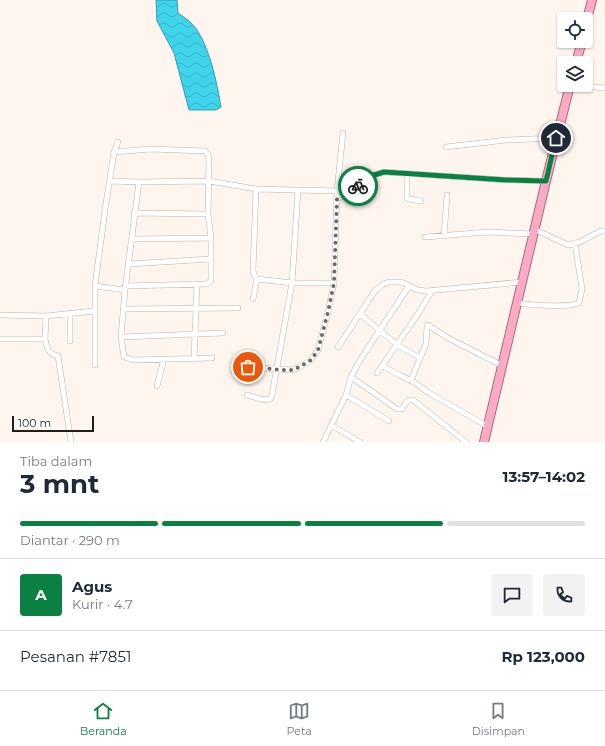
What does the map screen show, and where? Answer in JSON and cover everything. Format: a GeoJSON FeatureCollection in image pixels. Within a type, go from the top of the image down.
{"type":"FeatureCollection","features":[{"type":"Feature","properties":{"kind":"highway"},"geometry":{"type":"LineString","coordinates":[[589,12],[592,0]]}},
{"type":"Feature","properties":{"kind":"highway"},"geometry":{"type":"LineString","coordinates":[[484,442],[501,365],[568,92]]}},
{"type":"Feature","properties":{"kind":"street"},"geometry":{"type":"LineString","coordinates":[[593,87],[605,88]]}},
{"type":"Feature","properties":{"kind":"street"},"geometry":{"type":"LineString","coordinates":[[248,367],[289,371],[294,370],[314,357],[321,341],[334,283],[337,191],[343,133]]}},
{"type":"Feature","properties":{"kind":"street"},"geometry":{"type":"LineString","coordinates":[[446,147],[506,140],[556,138]]}},
{"type":"Feature","properties":{"kind":"street"},"geometry":{"type":"LineString","coordinates":[[95,365],[95,286],[114,152],[118,142]]}},
{"type":"Feature","properties":{"kind":"street"},"geometry":{"type":"LineString","coordinates":[[95,286],[125,288],[207,284],[211,281],[211,238],[208,214],[209,156],[207,153],[205,151],[150,149],[114,152]]}},
{"type":"Feature","properties":{"kind":"street"},"geometry":{"type":"LineString","coordinates":[[337,199],[348,194],[363,181],[378,173],[384,172],[506,180],[546,181]]}},
{"type":"Feature","properties":{"kind":"street"},"geometry":{"type":"LineString","coordinates":[[407,174],[407,198],[409,200],[421,201]]}},
{"type":"Feature","properties":{"kind":"street"},"geometry":{"type":"LineString","coordinates":[[110,181],[209,181],[256,189],[337,191]]}},
{"type":"Feature","properties":{"kind":"street"},"geometry":{"type":"LineString","coordinates":[[139,182],[125,288],[121,337],[122,352],[125,358],[130,360],[212,358]]}},
{"type":"Feature","properties":{"kind":"street"},"geometry":{"type":"LineString","coordinates":[[253,299],[257,279],[253,270],[256,189]]}},
{"type":"Feature","properties":{"kind":"street"},"geometry":{"type":"LineString","coordinates":[[247,394],[264,400],[270,399],[273,393],[292,283],[298,190]]}},
{"type":"Feature","properties":{"kind":"street"},"geometry":{"type":"LineString","coordinates":[[444,236],[447,195]]}},
{"type":"Feature","properties":{"kind":"street"},"geometry":{"type":"LineString","coordinates":[[134,213],[208,214]]}},
{"type":"Feature","properties":{"kind":"street"},"geometry":{"type":"LineString","coordinates":[[425,237],[488,232],[534,232],[566,245],[575,243],[601,231],[605,231]]}},
{"type":"Feature","properties":{"kind":"street"},"geometry":{"type":"LineString","coordinates":[[132,239],[211,238]]}},
{"type":"Feature","properties":{"kind":"street"},"geometry":{"type":"LineString","coordinates":[[517,303],[571,305],[579,303],[582,289],[575,243]]}},
{"type":"Feature","properties":{"kind":"street"},"geometry":{"type":"LineString","coordinates":[[129,264],[211,259]]}},
{"type":"Feature","properties":{"kind":"street"},"geometry":{"type":"LineString","coordinates":[[257,279],[292,283],[334,283]]}},
{"type":"Feature","properties":{"kind":"street"},"geometry":{"type":"LineString","coordinates":[[338,347],[381,285],[389,282],[404,283],[417,290],[432,291],[522,282]]}},
{"type":"Feature","properties":{"kind":"street"},"geometry":{"type":"LineString","coordinates":[[194,359],[198,284]]}},
{"type":"Feature","properties":{"kind":"street"},"geometry":{"type":"LineString","coordinates":[[324,442],[346,395],[351,377],[360,360],[409,286]]}},
{"type":"Feature","properties":{"kind":"street"},"geometry":{"type":"LineString","coordinates":[[377,373],[432,291]]}},
{"type":"Feature","properties":{"kind":"street"},"geometry":{"type":"LineString","coordinates":[[123,309],[238,308]]}},
{"type":"Feature","properties":{"kind":"street"},"geometry":{"type":"LineString","coordinates":[[0,315],[46,316],[94,311]]}},
{"type":"Feature","properties":{"kind":"street"},"geometry":{"type":"LineString","coordinates":[[70,313],[70,341]]}},
{"type":"Feature","properties":{"kind":"street"},"geometry":{"type":"LineString","coordinates":[[360,314],[378,331],[397,345],[420,358]]}},
{"type":"Feature","properties":{"kind":"street"},"geometry":{"type":"LineString","coordinates":[[46,316],[45,339],[48,351],[51,354],[58,356],[71,442]]}},
{"type":"Feature","properties":{"kind":"street"},"geometry":{"type":"LineString","coordinates":[[411,380],[426,344],[427,327],[429,325],[448,338],[501,365]]}},
{"type":"Feature","properties":{"kind":"street"},"geometry":{"type":"LineString","coordinates":[[121,337],[224,333]]}},
{"type":"Feature","properties":{"kind":"street"},"geometry":{"type":"LineString","coordinates":[[0,339],[45,339]]}},
{"type":"Feature","properties":{"kind":"street"},"geometry":{"type":"LineString","coordinates":[[157,386],[164,359]]}},
{"type":"Feature","properties":{"kind":"street"},"geometry":{"type":"LineString","coordinates":[[383,366],[411,380],[429,393],[487,426]]}},
{"type":"Feature","properties":{"kind":"street"},"geometry":{"type":"LineString","coordinates":[[351,377],[397,409],[402,408],[408,400],[413,400],[466,442]]}},
{"type":"Feature","properties":{"kind":"street"},"geometry":{"type":"LineString","coordinates":[[346,395],[389,421]]}},
{"type":"Feature","properties":{"kind":"street"},"geometry":{"type":"LineString","coordinates":[[331,425],[360,442]]}},
{"type":"Feature","properties":{"kind":"water"},"geometry":{"type":"Polygon","coordinates":[[[156,0],[177,0],[178,13],[191,23],[204,42],[212,64],[221,107],[216,110],[189,110],[174,53],[157,21],[156,0]]]}},
{"type":"Feature","properties":{"kind":"way so far"},"geometry":{"type":"LineString","coordinates":[[248,367],[294,370],[307,363],[316,354],[321,341],[334,283],[337,199],[348,194],[358,186]]}},
{"type":"Feature","properties":{"kind":"route"},"geometry":{"type":"LineString","coordinates":[[358,186],[363,181],[374,175],[384,172],[506,180],[546,181],[556,138]]}}]}
